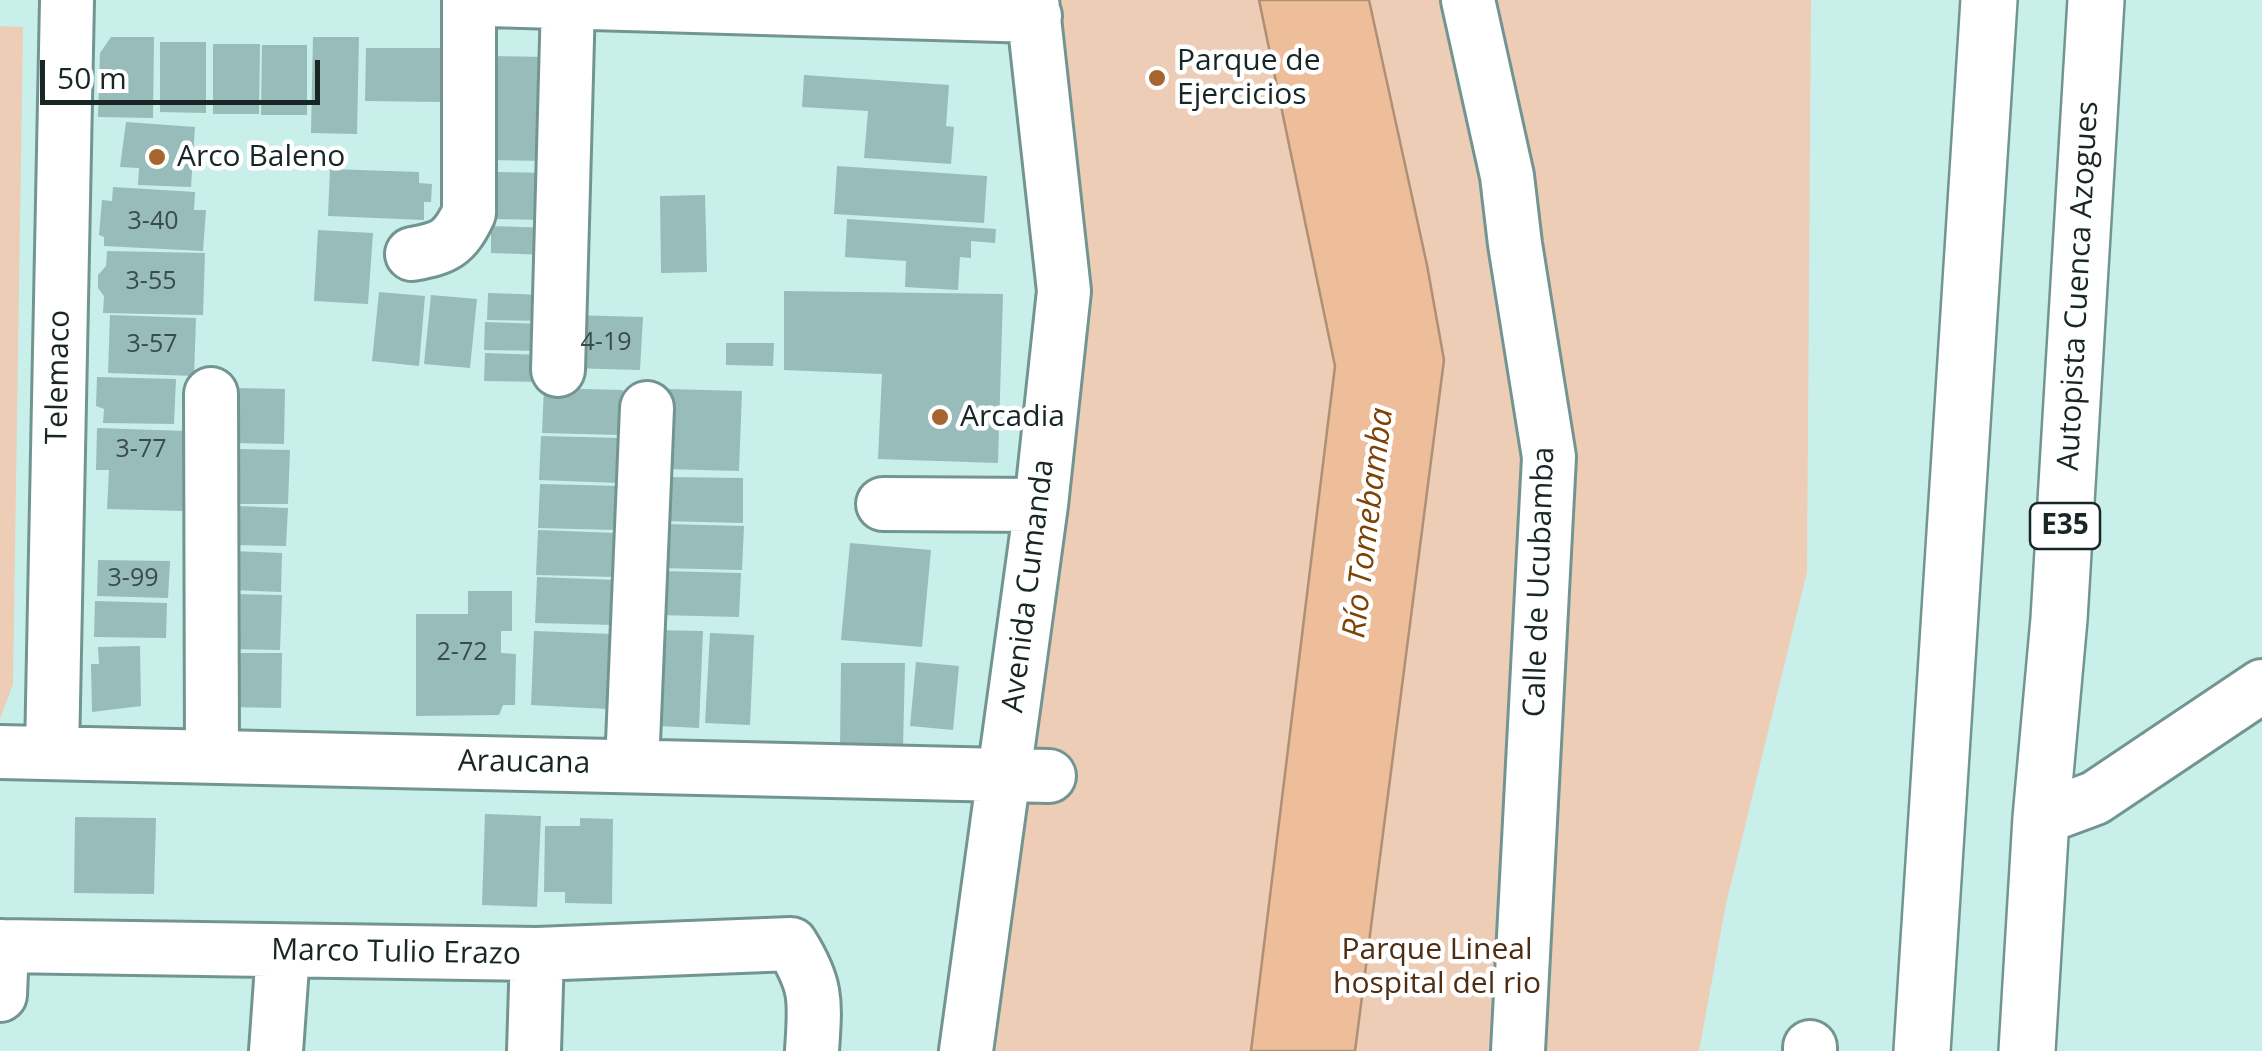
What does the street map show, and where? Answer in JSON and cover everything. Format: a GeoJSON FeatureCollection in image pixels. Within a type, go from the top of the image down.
{"type":"FeatureCollection","features":[{"type":"Feature","properties":{"kind":"highway"},"geometry":{"type":"LineString","coordinates":[[1922,1051],[1989,0]]}},
{"type":"Feature","properties":{"kind":"highway","name":"Autopista Cuenca Azogues"},"geometry":{"type":"LineString","coordinates":[[2027,1051],[2041,818],[2059,619],[2096,0]]}},
{"type":"Feature","properties":{"kind":"street","name":"Telemaco"},"geometry":{"type":"LineString","coordinates":[[52,754],[67,0]]}},
{"type":"Feature","properties":{"kind":"street"},"geometry":{"type":"LineString","coordinates":[[412,254],[440,249],[458,235],[469,213],[470,0]]}},
{"type":"Feature","properties":{"kind":"street"},"geometry":{"type":"LineString","coordinates":[[489,0],[1034,8]]}},
{"type":"Feature","properties":{"kind":"street","name":"Calle de Ucubamba"},"geometry":{"type":"LineString","coordinates":[[1468,0],[1507,176],[1550,458],[1518,1051]]}},
{"type":"Feature","properties":{"kind":"street"},"geometry":{"type":"LineString","coordinates":[[558,370],[568,2]]}},
{"type":"Feature","properties":{"kind":"street","name":"Avenida Cumanda"},"geometry":{"type":"LineString","coordinates":[[966,1051],[1027,776],[1041,506],[1064,291],[1034,8]]}},
{"type":"Feature","properties":{"kind":"street"},"geometry":{"type":"LineString","coordinates":[[211,394],[212,754]]}},
{"type":"Feature","properties":{"kind":"street"},"geometry":{"type":"LineString","coordinates":[[632,766],[646,408]]}},
{"type":"Feature","properties":{"kind":"street"},"geometry":{"type":"LineString","coordinates":[[883,504],[1041,506]]}},
{"type":"Feature","properties":{"kind":"street"},"geometry":{"type":"LineString","coordinates":[[2041,818],[2095,798],[2262,686]]}},
{"type":"Feature","properties":{"kind":"street","name":"Araucana"},"geometry":{"type":"LineString","coordinates":[[0,752],[1027,776]]}},
{"type":"Feature","properties":{"kind":"street","name":"Marco Tulio Erazo"},"geometry":{"type":"LineString","coordinates":[[0,962],[283,952],[537,954],[791,944],[811,976],[812,1051]]}},
{"type":"Feature","properties":{"kind":"street"},"geometry":{"type":"LineString","coordinates":[[276,1051],[283,952]]}},
{"type":"Feature","properties":{"kind":"street"},"geometry":{"type":"LineString","coordinates":[[534,1051],[537,954]]}},
{"type":"Feature","properties":{"kind":"green space"},"geometry":{"type":"Polygon","coordinates":[[[1032,0],[1259,0],[1335,366],[1251,1051],[966,1051],[1064,291],[1032,0]]]}},
{"type":"Feature","properties":{"kind":"green space","name":"Parque Lineal hospital del rio"},"geometry":{"type":"Polygon","coordinates":[[[1369,0],[1811,0],[1807,572],[1726,904],[1699,1051],[1355,1051],[1444,361],[1369,0]]]}},
{"type":"Feature","properties":{"kind":"green space"},"geometry":{"type":"Polygon","coordinates":[[[0,26],[23,27],[13,684],[0,719],[0,26]]]}},
{"type":"Feature","properties":{"kind":"water","name":"Río Tomebamba"},"geometry":{"type":"Polygon","coordinates":[[[1259,0],[1369,0],[1444,360],[1355,1051],[1251,1051],[1335,366],[1259,0]]]}},
{"type":"Feature","properties":{"kind":"building"},"geometry":{"type":"Polygon","coordinates":[[[111,37],[154,37],[153,118],[98,117],[100,53],[111,37]]]}},
{"type":"Feature","properties":{"kind":"building"},"geometry":{"type":"Polygon","coordinates":[[[313,37],[359,37],[357,134],[311,133],[313,37]]]}},
{"type":"Feature","properties":{"kind":"building"},"geometry":{"type":"Polygon","coordinates":[[[160,42],[206,42],[206,113],[160,112],[160,42]]]}},
{"type":"Feature","properties":{"kind":"building"},"geometry":{"type":"Polygon","coordinates":[[[213,44],[260,44],[259,114],[213,114],[213,44]]]}},
{"type":"Feature","properties":{"kind":"building"},"geometry":{"type":"Polygon","coordinates":[[[262,45],[307,45],[307,115],[261,115],[262,45]]]}},
{"type":"Feature","properties":{"kind":"building"},"geometry":{"type":"Polygon","coordinates":[[[366,48],[443,48],[441,102],[365,101],[366,48]]]}},
{"type":"Feature","properties":{"kind":"building"},"geometry":{"type":"Polygon","coordinates":[[[492,56],[549,57],[546,161],[489,160],[492,56]]]}},
{"type":"Feature","properties":{"kind":"building"},"geometry":{"type":"Polygon","coordinates":[[[804,75],[949,85],[946,126],[954,127],[951,164],[864,158],[868,111],[802,107],[804,75]]]}},
{"type":"Feature","properties":{"kind":"building","name":"Arco Baleno"},"geometry":{"type":"Polygon","coordinates":[[[126,122],[195,127],[191,187],[138,185],[139,168],[120,167],[126,122]]]}},
{"type":"Feature","properties":{"kind":"building"},"geometry":{"type":"Polygon","coordinates":[[[837,166],[987,176],[984,223],[834,214],[837,166]]]}},
{"type":"Feature","properties":{"kind":"building"},"geometry":{"type":"Polygon","coordinates":[[[330,169],[419,172],[419,183],[432,184],[431,202],[424,202],[424,220],[328,216],[330,169]]]}},
{"type":"Feature","properties":{"kind":"building"},"geometry":{"type":"Polygon","coordinates":[[[495,172],[553,173],[550,220],[492,219],[495,172]]]}},
{"type":"Feature","properties":{"kind":"building"},"geometry":{"type":"Polygon","coordinates":[[[113,187],[195,192],[194,210],[206,210],[203,251],[104,246],[104,237],[99,235],[102,200],[112,201],[113,187]]]}},
{"type":"Feature","properties":{"kind":"building"},"geometry":{"type":"Polygon","coordinates":[[[705,195],[707,272],[661,273],[660,196],[705,195]]]}},
{"type":"Feature","properties":{"kind":"building"},"geometry":{"type":"Polygon","coordinates":[[[847,219],[996,229],[995,243],[971,241],[971,258],[960,257],[958,290],[905,287],[906,261],[845,257],[847,219]]]}},
{"type":"Feature","properties":{"kind":"building"},"geometry":{"type":"Polygon","coordinates":[[[491,226],[550,228],[550,255],[491,253],[491,226]]]}},
{"type":"Feature","properties":{"kind":"building"},"geometry":{"type":"Polygon","coordinates":[[[318,230],[373,233],[368,304],[314,301],[318,230]]]}},
{"type":"Feature","properties":{"kind":"building"},"geometry":{"type":"Polygon","coordinates":[[[107,251],[205,253],[203,315],[103,313],[104,296],[98,288],[98,275],[106,266],[107,251]]]}},
{"type":"Feature","properties":{"kind":"building","name":"Arcadia"},"geometry":{"type":"Polygon","coordinates":[[[784,291],[1003,294],[998,463],[878,459],[882,374],[784,370],[784,291]]]}},
{"type":"Feature","properties":{"kind":"building"},"geometry":{"type":"Polygon","coordinates":[[[379,292],[425,296],[419,366],[372,361],[379,292]]]}},
{"type":"Feature","properties":{"kind":"building"},"geometry":{"type":"Polygon","coordinates":[[[488,293],[546,295],[546,321],[487,320],[488,293]]]}},
{"type":"Feature","properties":{"kind":"building"},"geometry":{"type":"Polygon","coordinates":[[[431,295],[477,299],[470,368],[424,364],[431,295]]]}},
{"type":"Feature","properties":{"kind":"building"},"geometry":{"type":"Polygon","coordinates":[[[110,315],[196,318],[194,376],[108,373],[110,315]]]}},
{"type":"Feature","properties":{"kind":"building"},"geometry":{"type":"Polygon","coordinates":[[[571,315],[643,317],[640,370],[569,368],[571,315]]]}},
{"type":"Feature","properties":{"kind":"building"},"geometry":{"type":"Polygon","coordinates":[[[485,322],[544,324],[543,351],[484,350],[485,322]]]}},
{"type":"Feature","properties":{"kind":"building"},"geometry":{"type":"Polygon","coordinates":[[[726,343],[774,343],[773,366],[726,365],[726,343]]]}},
{"type":"Feature","properties":{"kind":"building"},"geometry":{"type":"Polygon","coordinates":[[[485,353],[544,355],[543,382],[484,381],[485,353]]]}},
{"type":"Feature","properties":{"kind":"building"},"geometry":{"type":"Polygon","coordinates":[[[97,377],[176,379],[174,424],[103,423],[104,409],[96,406],[97,377]]]}},
{"type":"Feature","properties":{"kind":"building"},"geometry":{"type":"Polygon","coordinates":[[[235,388],[285,389],[284,444],[234,443],[235,388]]]}},
{"type":"Feature","properties":{"kind":"building"},"geometry":{"type":"Polygon","coordinates":[[[544,388],[623,390],[621,435],[542,433],[544,388]]]}},
{"type":"Feature","properties":{"kind":"building"},"geometry":{"type":"Polygon","coordinates":[[[668,389],[742,391],[739,471],[666,469],[668,389]]]}},
{"type":"Feature","properties":{"kind":"building"},"geometry":{"type":"Polygon","coordinates":[[[97,428],[186,431],[184,511],[107,509],[109,470],[96,470],[97,428]]]}},
{"type":"Feature","properties":{"kind":"building"},"geometry":{"type":"Polygon","coordinates":[[[541,436],[621,438],[619,483],[539,480],[541,436]]]}},
{"type":"Feature","properties":{"kind":"building"},"geometry":{"type":"Polygon","coordinates":[[[238,449],[290,450],[288,504],[238,504],[238,449]]]}},
{"type":"Feature","properties":{"kind":"building"},"geometry":{"type":"Polygon","coordinates":[[[664,477],[743,478],[743,523],[663,521],[664,477]]]}},
{"type":"Feature","properties":{"kind":"building"},"geometry":{"type":"Polygon","coordinates":[[[540,484],[620,486],[618,530],[538,528],[540,484]]]}},
{"type":"Feature","properties":{"kind":"building"},"geometry":{"type":"Polygon","coordinates":[[[238,506],[288,508],[286,546],[236,545],[238,506]]]}},
{"type":"Feature","properties":{"kind":"building"},"geometry":{"type":"Polygon","coordinates":[[[664,524],[744,526],[742,570],[662,568],[664,524]]]}},
{"type":"Feature","properties":{"kind":"building"},"geometry":{"type":"Polygon","coordinates":[[[538,530],[617,533],[616,577],[536,575],[538,530]]]}},
{"type":"Feature","properties":{"kind":"building"},"geometry":{"type":"Polygon","coordinates":[[[850,543],[931,550],[922,647],[841,640],[850,543]]]}},
{"type":"Feature","properties":{"kind":"building"},"geometry":{"type":"Polygon","coordinates":[[[232,551],[282,553],[281,592],[231,590],[232,551]]]}},
{"type":"Feature","properties":{"kind":"building"},"geometry":{"type":"Polygon","coordinates":[[[98,560],[170,561],[168,598],[97,596],[98,560]]]}},
{"type":"Feature","properties":{"kind":"building"},"geometry":{"type":"Polygon","coordinates":[[[661,571],[741,573],[739,617],[659,615],[661,571]]]}},
{"type":"Feature","properties":{"kind":"building"},"geometry":{"type":"Polygon","coordinates":[[[537,577],[616,580],[615,625],[535,623],[537,577]]]}},
{"type":"Feature","properties":{"kind":"building"},"geometry":{"type":"Polygon","coordinates":[[[468,591],[512,591],[512,631],[501,631],[501,653],[516,654],[515,705],[503,705],[499,715],[416,716],[416,614],[468,614],[468,591]]]}},
{"type":"Feature","properties":{"kind":"building"},"geometry":{"type":"Polygon","coordinates":[[[231,594],[282,595],[280,650],[230,649],[231,594]]]}},
{"type":"Feature","properties":{"kind":"building"},"geometry":{"type":"Polygon","coordinates":[[[95,601],[167,603],[166,638],[94,637],[95,601]]]}},
{"type":"Feature","properties":{"kind":"building"},"geometry":{"type":"Polygon","coordinates":[[[652,630],[703,631],[699,728],[659,726],[652,630]]]}},
{"type":"Feature","properties":{"kind":"building"},"geometry":{"type":"Polygon","coordinates":[[[534,631],[612,634],[608,709],[531,705],[534,631]]]}},
{"type":"Feature","properties":{"kind":"building"},"geometry":{"type":"Polygon","coordinates":[[[710,633],[754,635],[750,725],[705,723],[710,633]]]}},
{"type":"Feature","properties":{"kind":"building"},"geometry":{"type":"Polygon","coordinates":[[[140,646],[141,706],[92,712],[91,664],[99,664],[98,647],[140,646]]]}},
{"type":"Feature","properties":{"kind":"building"},"geometry":{"type":"Polygon","coordinates":[[[232,653],[282,653],[281,708],[230,707],[232,653]]]}},
{"type":"Feature","properties":{"kind":"building"},"geometry":{"type":"Polygon","coordinates":[[[916,662],[959,666],[953,730],[910,726],[916,662]]]}},
{"type":"Feature","properties":{"kind":"building"},"geometry":{"type":"Polygon","coordinates":[[[841,663],[905,663],[903,749],[840,748],[841,663]]]}},
{"type":"Feature","properties":{"kind":"building"},"geometry":{"type":"Polygon","coordinates":[[[485,814],[541,816],[537,907],[482,905],[485,814]]]}},
{"type":"Feature","properties":{"kind":"building"},"geometry":{"type":"Polygon","coordinates":[[[75,817],[156,818],[154,894],[74,893],[75,817]]]}},
{"type":"Feature","properties":{"kind":"building"},"geometry":{"type":"Polygon","coordinates":[[[580,818],[613,819],[612,904],[565,903],[565,892],[544,892],[545,826],[580,826],[580,818]]]}},
{"type":"Feature","properties":{"kind":"place","name":"Parque de Ejercicios"},"geometry":{"type":"Point","coordinates":[1157,78]}},
{"type":"Feature","properties":{"kind":"place","name":"Arco Baleno"},"geometry":{"type":"Point","coordinates":[157,157]}},
{"type":"Feature","properties":{"kind":"place","name":"Arcadia"},"geometry":{"type":"Point","coordinates":[940,417]}}]}
